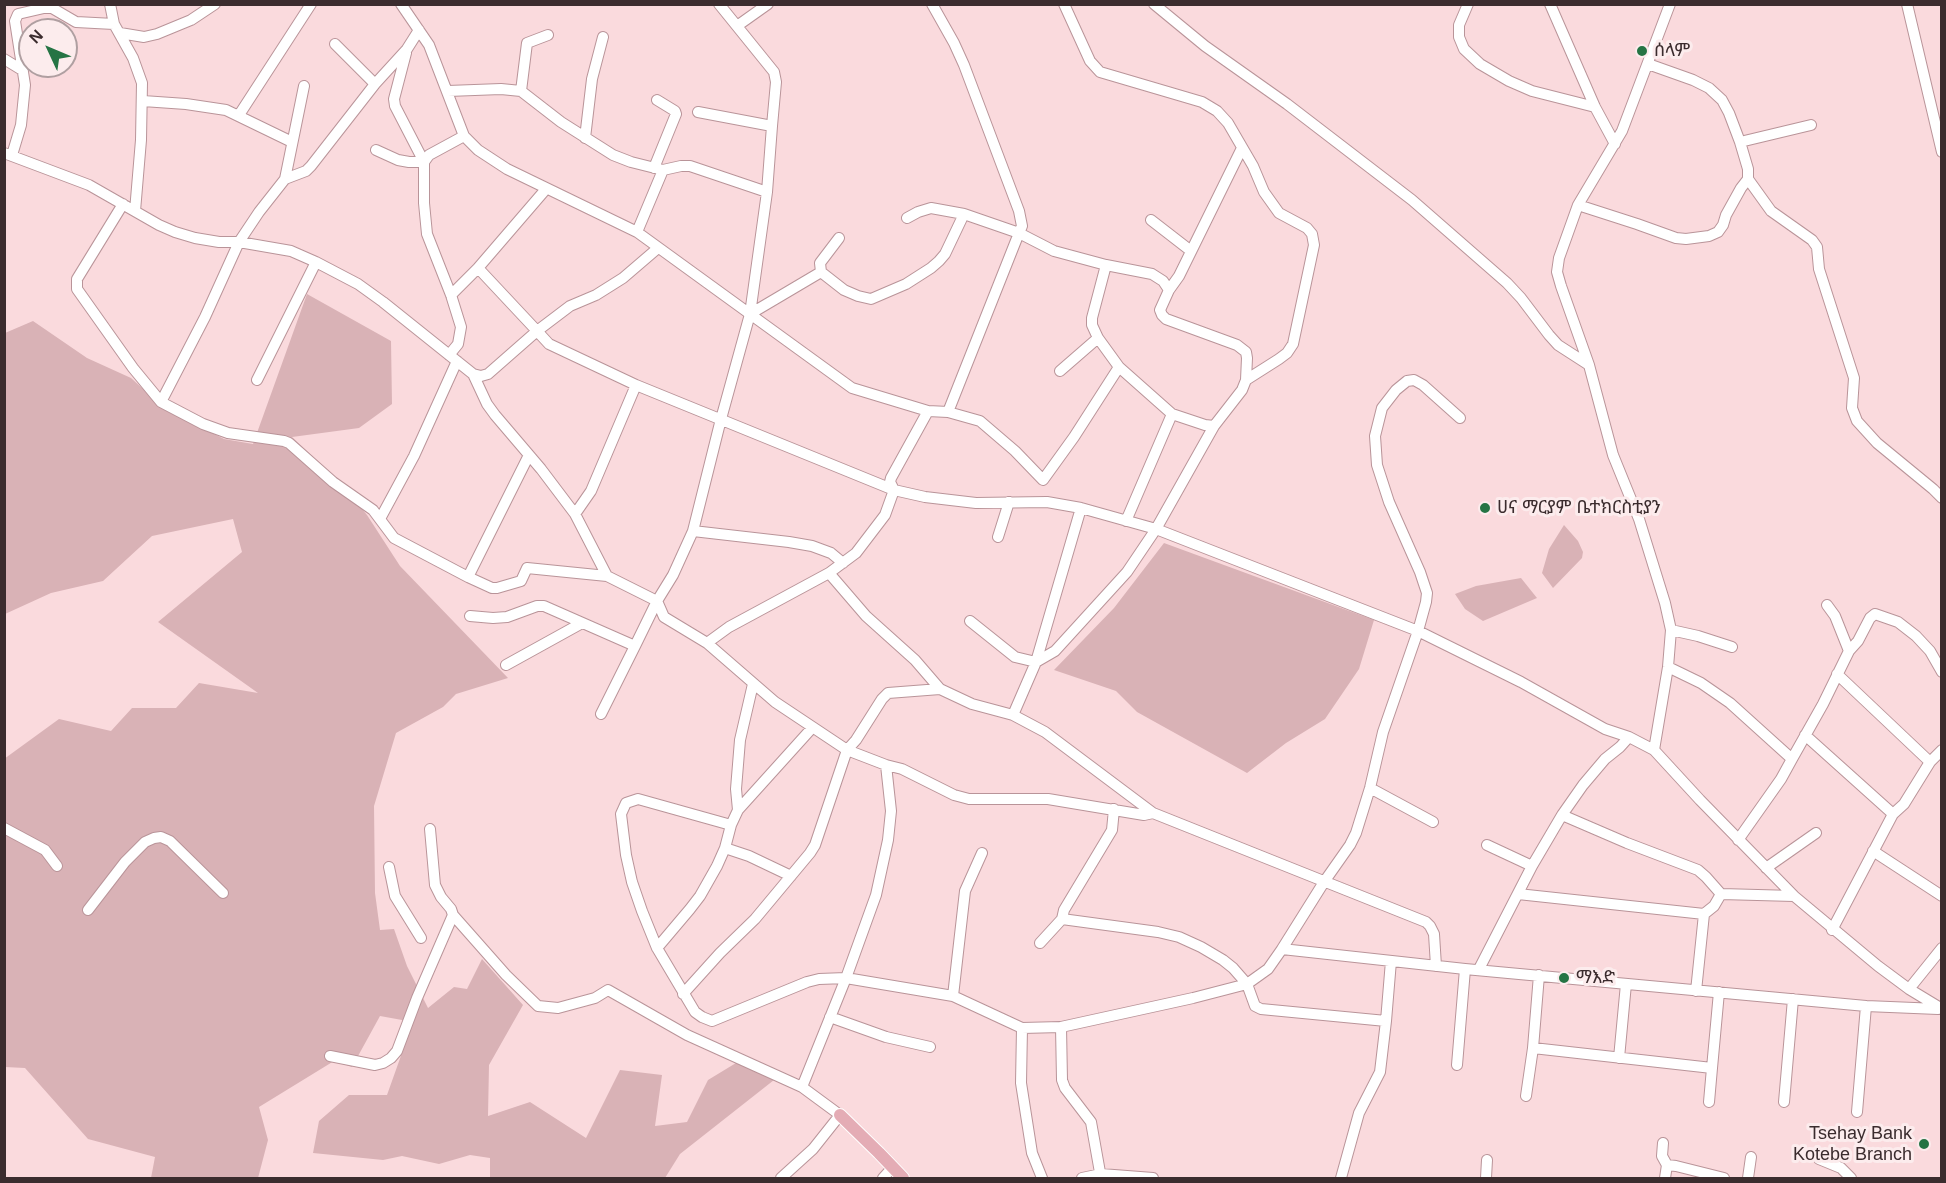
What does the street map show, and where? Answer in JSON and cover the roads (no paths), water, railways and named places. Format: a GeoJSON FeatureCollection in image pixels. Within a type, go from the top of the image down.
{"type":"FeatureCollection","features":[{"type":"Feature","properties":{"kind":"main road"},"geometry":{"type":"LineString","coordinates":[[840,1115],[903,1179]]}},
{"type":"Feature","properties":{"kind":"street"},"geometry":{"type":"LineString","coordinates":[[110,4],[117,29],[138,69],[142,83],[143,101],[135,211]]}},
{"type":"Feature","properties":{"kind":"street"},"geometry":{"type":"LineString","coordinates":[[78,22],[117,29],[144,37],[190,20],[215,4]]}},
{"type":"Feature","properties":{"kind":"street"},"geometry":{"type":"LineString","coordinates":[[239,115],[311,4]]}},
{"type":"Feature","properties":{"kind":"street"},"geometry":{"type":"LineString","coordinates":[[401,4],[429,45],[464,136],[490,160],[637,232],[852,388],[928,411],[948,412],[980,422],[1015,451],[1043,480],[1047,502]]}},
{"type":"Feature","properties":{"kind":"street"},"geometry":{"type":"LineString","coordinates":[[601,714],[657,601],[673,575],[693,531],[750,314],[767,192],[776,82],[774,72],[719,4]]}},
{"type":"Feature","properties":{"kind":"street"},"geometry":{"type":"LineString","coordinates":[[737,26],[768,4]]}},
{"type":"Feature","properties":{"kind":"street"},"geometry":{"type":"LineString","coordinates":[[932,4],[964,65],[1016,201],[1022,226],[948,412]]}},
{"type":"Feature","properties":{"kind":"street"},"geometry":{"type":"LineString","coordinates":[[1064,4],[1090,61],[1100,72],[1202,102],[1217,111],[1228,123],[1264,192],[1279,213],[1307,228],[1312,234],[1314,245],[1293,344],[1287,353],[1246,380]]}},
{"type":"Feature","properties":{"kind":"street"},"geometry":{"type":"LineString","coordinates":[[1154,4],[1205,46],[1287,104],[1412,200],[1507,283],[1558,345],[1589,365]]}},
{"type":"Feature","properties":{"kind":"street"},"geometry":{"type":"LineString","coordinates":[[1468,4],[1459,25],[1460,37],[1464,49],[1480,64],[1532,91],[1595,107]]}},
{"type":"Feature","properties":{"kind":"street"},"geometry":{"type":"LineString","coordinates":[[1551,4],[1595,107],[1615,144]]}},
{"type":"Feature","properties":{"kind":"street"},"geometry":{"type":"LineString","coordinates":[[1654,750],[1668,667],[1671,630],[1639,519],[1613,455],[1589,365],[1557,272],[1559,258],[1578,205],[1622,130],[1670,4]]}},
{"type":"Feature","properties":{"kind":"street"},"geometry":{"type":"LineString","coordinates":[[1907,4],[1941,152]]}},
{"type":"Feature","properties":{"kind":"street"},"geometry":{"type":"LineString","coordinates":[[18,42],[15,21],[18,14],[52,8],[69,18]]}},
{"type":"Feature","properties":{"kind":"street"},"geometry":{"type":"LineString","coordinates":[[285,179],[306,171],[311,166],[375,84],[407,49],[419,30]]}},
{"type":"Feature","properties":{"kind":"street"},"geometry":{"type":"LineString","coordinates":[[521,91],[526,46],[533,40],[548,35]]}},
{"type":"Feature","properties":{"kind":"street"},"geometry":{"type":"LineString","coordinates":[[585,138],[592,79],[603,38]]}},
{"type":"Feature","properties":{"kind":"street"},"geometry":{"type":"LineString","coordinates":[[335,44],[375,84]]}},
{"type":"Feature","properties":{"kind":"street"},"geometry":{"type":"LineString","coordinates":[[380,519],[414,456],[453,358],[461,327],[427,234],[424,162],[395,106],[394,99],[407,49]]}},
{"type":"Feature","properties":{"kind":"street"},"geometry":{"type":"LineString","coordinates":[[4,59],[18,68]]}},
{"type":"Feature","properties":{"kind":"street"},"geometry":{"type":"LineString","coordinates":[[1648,63],[1693,80],[1709,88],[1722,100],[1740,142],[1748,169],[1748,179],[1771,211],[1812,240],[1817,247],[1819,269],[1854,378],[1852,408],[1857,420],[1877,443],[1941,498]]}},
{"type":"Feature","properties":{"kind":"street"},"geometry":{"type":"LineString","coordinates":[[24,78],[26,86],[23,113],[8,154],[89,185],[159,225],[195,238],[219,242],[239,242],[291,251],[316,262],[367,290],[473,374],[480,376],[488,374],[537,331],[570,306],[596,295],[623,278],[658,248]]}},
{"type":"Feature","properties":{"kind":"street"},"geometry":{"type":"LineString","coordinates":[[161,402],[205,317],[239,242],[285,179],[304,86]]}},
{"type":"Feature","properties":{"kind":"street"},"geometry":{"type":"LineString","coordinates":[[448,91],[501,89],[521,91],[585,138],[613,155],[658,169],[690,166],[767,192]]}},
{"type":"Feature","properties":{"kind":"street"},"geometry":{"type":"LineString","coordinates":[[637,232],[676,114],[675,111],[657,100]]}},
{"type":"Feature","properties":{"kind":"street"},"geometry":{"type":"LineString","coordinates":[[143,101],[198,105],[226,110],[292,142]]}},
{"type":"Feature","properties":{"kind":"street"},"geometry":{"type":"LineString","coordinates":[[698,112],[772,126]]}},
{"type":"Feature","properties":{"kind":"street"},"geometry":{"type":"LineString","coordinates":[[1740,142],[1811,125]]}},
{"type":"Feature","properties":{"kind":"street"},"geometry":{"type":"LineString","coordinates":[[424,162],[429,155],[464,136]]}},
{"type":"Feature","properties":{"kind":"street"},"geometry":{"type":"LineString","coordinates":[[970,621],[1015,657],[1036,662],[1055,651],[1127,572],[1156,530],[1214,426],[1242,390],[1246,380],[1247,358],[1246,352],[1241,347],[1166,319],[1161,315],[1160,310],[1242,148]]}},
{"type":"Feature","properties":{"kind":"street"},"geometry":{"type":"LineString","coordinates":[[376,150],[398,160],[424,162]]}},
{"type":"Feature","properties":{"kind":"street"},"geometry":{"type":"LineString","coordinates":[[1578,205],[1676,238],[1709,236],[1718,232],[1723,225],[1726,214],[1748,179]]}},
{"type":"Feature","properties":{"kind":"street"},"geometry":{"type":"LineString","coordinates":[[451,295],[478,268],[546,189]]}},
{"type":"Feature","properties":{"kind":"street"},"geometry":{"type":"LineString","coordinates":[[123,204],[77,279],[77,289],[133,369],[161,402],[228,434],[289,443],[333,482],[373,510],[394,538],[492,588],[521,581],[527,568],[607,576],[657,601],[664,617],[707,643],[753,684],[812,728],[848,750],[902,769],[954,795],[990,800],[1048,799],[1144,815],[1153,813]]}},
{"type":"Feature","properties":{"kind":"street"},"geometry":{"type":"LineString","coordinates":[[907,218],[931,208],[973,215],[1054,250],[1106,265],[1152,274],[1163,281],[1169,290]]}},
{"type":"Feature","properties":{"kind":"street"},"geometry":{"type":"LineString","coordinates":[[820,272],[844,290],[858,296],[871,299],[880,296],[906,284],[939,261],[945,254],[964,214]]}},
{"type":"Feature","properties":{"kind":"street"},"geometry":{"type":"LineString","coordinates":[[1151,220],[1191,251]]}},
{"type":"Feature","properties":{"kind":"street"},"geometry":{"type":"LineString","coordinates":[[820,272],[820,263],[839,238]]}},
{"type":"Feature","properties":{"kind":"street"},"geometry":{"type":"LineString","coordinates":[[257,380],[316,262]]}},
{"type":"Feature","properties":{"kind":"street"},"geometry":{"type":"LineString","coordinates":[[1106,265],[1092,318],[1092,325],[1098,338],[1119,367],[1172,414],[1192,422],[1214,426]]}},
{"type":"Feature","properties":{"kind":"street"},"geometry":{"type":"LineString","coordinates":[[478,268],[549,344],[636,385],[894,490],[951,501],[976,503],[1047,502],[1081,508],[1156,530],[1418,631],[1521,682],[1605,729],[1629,737],[1654,750],[1794,896],[1832,930],[1909,989],[1941,1009]]}},
{"type":"Feature","properties":{"kind":"street"},"geometry":{"type":"LineString","coordinates":[[750,314],[820,272]]}},
{"type":"Feature","properties":{"kind":"street"},"geometry":{"type":"LineString","coordinates":[[1060,371],[1098,338]]}},
{"type":"Feature","properties":{"kind":"street"},"geometry":{"type":"LineString","coordinates":[[1043,480],[1119,367]]}},
{"type":"Feature","properties":{"kind":"street"},"geometry":{"type":"LineString","coordinates":[[473,374],[487,404],[575,514],[607,576]]}},
{"type":"Feature","properties":{"kind":"street"},"geometry":{"type":"LineString","coordinates":[[731,825],[638,799],[629,801],[621,814],[624,844],[632,882],[657,948],[695,1012],[712,1021],[819,979],[846,978],[953,996],[1022,1028],[1061,1027],[1247,984],[1268,969],[1350,845],[1370,788],[1383,732],[1418,631],[1427,593],[1389,502],[1377,465],[1375,436],[1382,408],[1396,390],[1407,381],[1414,380],[1423,385],[1460,418]]}},
{"type":"Feature","properties":{"kind":"street"},"geometry":{"type":"LineString","coordinates":[[575,514],[591,490],[636,385]]}},
{"type":"Feature","properties":{"kind":"street"},"geometry":{"type":"LineString","coordinates":[[707,643],[729,627],[829,573],[856,553],[885,515],[894,490],[890,482],[891,478],[928,411]]}},
{"type":"Feature","properties":{"kind":"street"},"geometry":{"type":"LineString","coordinates":[[1126,521],[1172,414]]}},
{"type":"Feature","properties":{"kind":"street"},"geometry":{"type":"LineString","coordinates":[[468,577],[529,455]]}},
{"type":"Feature","properties":{"kind":"street"},"geometry":{"type":"LineString","coordinates":[[998,537],[1010,502]]}},
{"type":"Feature","properties":{"kind":"street"},"geometry":{"type":"LineString","coordinates":[[1013,715],[1036,662],[1081,508]]}},
{"type":"Feature","properties":{"kind":"street"},"geometry":{"type":"LineString","coordinates":[[693,531],[812,546],[831,553],[843,564]]}},
{"type":"Feature","properties":{"kind":"street"},"geometry":{"type":"LineString","coordinates":[[829,573],[866,616],[915,660],[940,689],[972,704],[1013,715],[1054,738],[1153,813],[1426,922],[1434,934],[1436,966]]}},
{"type":"Feature","properties":{"kind":"street"},"geometry":{"type":"LineString","coordinates":[[1827,605],[1835,616],[1849,651]]}},
{"type":"Feature","properties":{"kind":"street"},"geometry":{"type":"LineString","coordinates":[[470,616],[493,618],[544,606],[635,646]]}},
{"type":"Feature","properties":{"kind":"street"},"geometry":{"type":"LineString","coordinates":[[1738,840],[1781,779],[1823,704],[1849,651],[1858,641],[1870,618],[1875,614],[1898,622],[1930,651],[1941,672]]}},
{"type":"Feature","properties":{"kind":"street"},"geometry":{"type":"LineString","coordinates":[[506,665],[582,623]]}},
{"type":"Feature","properties":{"kind":"street"},"geometry":{"type":"LineString","coordinates":[[1671,630],[1732,647]]}},
{"type":"Feature","properties":{"kind":"street"},"geometry":{"type":"LineString","coordinates":[[1668,667],[1701,683],[1730,703],[1792,759]]}},
{"type":"Feature","properties":{"kind":"street"},"geometry":{"type":"LineString","coordinates":[[1837,674],[1930,762]]}},
{"type":"Feature","properties":{"kind":"street"},"geometry":{"type":"LineString","coordinates":[[738,810],[736,789],[740,740],[753,684]]}},
{"type":"Feature","properties":{"kind":"street"},"geometry":{"type":"LineString","coordinates":[[683,993],[755,919],[815,845],[848,750],[882,699],[888,693],[940,689]]}},
{"type":"Feature","properties":{"kind":"street"},"geometry":{"type":"LineString","coordinates":[[657,948],[700,896],[725,848],[738,810],[812,728]]}},
{"type":"Feature","properties":{"kind":"street"},"geometry":{"type":"LineString","coordinates":[[1805,735],[1893,814]]}},
{"type":"Feature","properties":{"kind":"street"},"geometry":{"type":"LineString","coordinates":[[1479,969],[1532,866],[1562,816],[1583,784],[1629,737]]}},
{"type":"Feature","properties":{"kind":"street"},"geometry":{"type":"LineString","coordinates":[[1832,930],[1893,814],[1904,804],[1930,762],[1941,750]]}},
{"type":"Feature","properties":{"kind":"street"},"geometry":{"type":"LineString","coordinates":[[802,1086],[846,978],[876,895],[883,868],[891,811],[886,765]]}},
{"type":"Feature","properties":{"kind":"street"},"geometry":{"type":"LineString","coordinates":[[1370,788],[1433,822]]}},
{"type":"Feature","properties":{"kind":"street"},"geometry":{"type":"LineString","coordinates":[[1040,943],[1062,919],[1064,910],[1112,830],[1114,809]]}},
{"type":"Feature","properties":{"kind":"street"},"geometry":{"type":"LineString","coordinates":[[1562,816],[1692,867],[1706,877],[1721,894],[1794,896]]}},
{"type":"Feature","properties":{"kind":"street"},"geometry":{"type":"LineString","coordinates":[[4,828],[45,850],[57,866]]}},
{"type":"Feature","properties":{"kind":"street"},"geometry":{"type":"LineString","coordinates":[[430,829],[435,885],[453,915],[506,975],[538,1006],[558,1008],[595,998],[608,990],[687,1035],[802,1086],[840,1115],[813,1149],[781,1179]]}},
{"type":"Feature","properties":{"kind":"street"},"geometry":{"type":"LineString","coordinates":[[1766,868],[1816,833]]}},
{"type":"Feature","properties":{"kind":"street"},"geometry":{"type":"LineString","coordinates":[[88,910],[125,862],[145,842],[161,837],[170,841],[223,893]]}},
{"type":"Feature","properties":{"kind":"street"},"geometry":{"type":"LineString","coordinates":[[1487,845],[1532,866]]}},
{"type":"Feature","properties":{"kind":"street"},"geometry":{"type":"LineString","coordinates":[[725,848],[749,856],[790,876]]}},
{"type":"Feature","properties":{"kind":"street"},"geometry":{"type":"LineString","coordinates":[[1873,851],[1941,896]]}},
{"type":"Feature","properties":{"kind":"street"},"geometry":{"type":"LineString","coordinates":[[953,996],[965,891],[982,853]]}},
{"type":"Feature","properties":{"kind":"street"},"geometry":{"type":"LineString","coordinates":[[389,867],[395,896],[421,938]]}},
{"type":"Feature","properties":{"kind":"street"},"geometry":{"type":"LineString","coordinates":[[1518,894],[1704,914],[1714,906],[1721,894]]}},
{"type":"Feature","properties":{"kind":"street"},"geometry":{"type":"LineString","coordinates":[[1696,991],[1704,914]]}},
{"type":"Feature","properties":{"kind":"street"},"geometry":{"type":"LineString","coordinates":[[330,1056],[375,1065],[391,1058],[397,1051],[453,915]]}},
{"type":"Feature","properties":{"kind":"street"},"geometry":{"type":"LineString","coordinates":[[1062,919],[1179,937],[1223,960],[1247,984],[1251,1000],[1261,1009],[1386,1021]]}},
{"type":"Feature","properties":{"kind":"street"},"geometry":{"type":"LineString","coordinates":[[1909,989],[1941,948]]}},
{"type":"Feature","properties":{"kind":"street"},"geometry":{"type":"LineString","coordinates":[[1282,949],[1696,991],[1866,1006],[1941,1009]]}},
{"type":"Feature","properties":{"kind":"street"},"geometry":{"type":"LineString","coordinates":[[1341,1179],[1363,1102],[1380,1072],[1391,961]]}},
{"type":"Feature","properties":{"kind":"street"},"geometry":{"type":"LineString","coordinates":[[1457,1065],[1465,969]]}},
{"type":"Feature","properties":{"kind":"street"},"geometry":{"type":"LineString","coordinates":[[1526,1096],[1533,1048],[1539,975]]}},
{"type":"Feature","properties":{"kind":"street"},"geometry":{"type":"LineString","coordinates":[[1619,1058],[1626,984]]}},
{"type":"Feature","properties":{"kind":"street"},"geometry":{"type":"LineString","coordinates":[[1710,1102],[1719,992]]}},
{"type":"Feature","properties":{"kind":"street"},"geometry":{"type":"LineString","coordinates":[[1784,1102],[1793,999]]}},
{"type":"Feature","properties":{"kind":"street"},"geometry":{"type":"LineString","coordinates":[[1857,1112],[1866,1006]]}},
{"type":"Feature","properties":{"kind":"street"},"geometry":{"type":"LineString","coordinates":[[830,1017],[886,1037],[930,1047]]}},
{"type":"Feature","properties":{"kind":"street"},"geometry":{"type":"LineString","coordinates":[[1061,1027],[1062,1080],[1065,1088],[1091,1122],[1101,1176]]}},
{"type":"Feature","properties":{"kind":"street"},"geometry":{"type":"LineString","coordinates":[[1022,1028],[1021,1083],[1032,1154],[1042,1179]]}},
{"type":"Feature","properties":{"kind":"street"},"geometry":{"type":"LineString","coordinates":[[1533,1048],[1712,1068]]}},
{"type":"Feature","properties":{"kind":"street"},"geometry":{"type":"LineString","coordinates":[[1662,1143],[1662,1156],[1667,1166],[1665,1179]]}},
{"type":"Feature","properties":{"kind":"street"},"geometry":{"type":"LineString","coordinates":[[1748,1179],[1751,1157]]}},
{"type":"Feature","properties":{"kind":"street"},"geometry":{"type":"LineString","coordinates":[[1486,1179],[1487,1160]]}},
{"type":"Feature","properties":{"kind":"street"},"geometry":{"type":"LineString","coordinates":[[1818,1160],[1841,1168],[1851,1179]]}},
{"type":"Feature","properties":{"kind":"street"},"geometry":{"type":"LineString","coordinates":[[1667,1166],[1676,1166],[1724,1179]]}},
{"type":"Feature","properties":{"kind":"street"},"geometry":{"type":"LineString","coordinates":[[883,1179],[893,1167]]}},
{"type":"Feature","properties":{"kind":"street"},"geometry":{"type":"LineString","coordinates":[[1082,1179],[1101,1176],[1153,1179]]}},
{"type":"Feature","properties":{"kind":"place","name":"ሰላም"},"geometry":{"type":"Point","coordinates":[1642,51]}},
{"type":"Feature","properties":{"kind":"place","name":"ሀና ማርያም ቤተክርስቲያን"},"geometry":{"type":"Point","coordinates":[1485,508]}},
{"type":"Feature","properties":{"kind":"place","name":"ማእድ"},"geometry":{"type":"Point","coordinates":[1564,978]}},
{"type":"Feature","properties":{"kind":"place","name":"Tsehay Bank Kotebe Branch"},"geometry":{"type":"Point","coordinates":[1924,1144]}}]}
